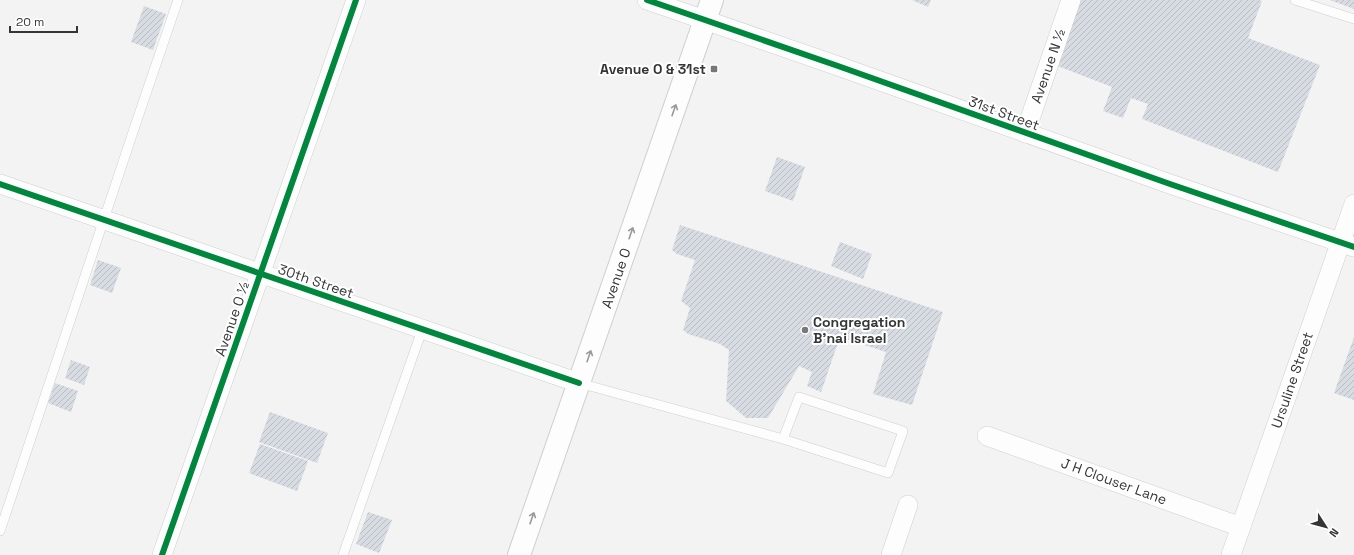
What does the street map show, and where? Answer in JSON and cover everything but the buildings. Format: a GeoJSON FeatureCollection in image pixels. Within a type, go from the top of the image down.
{"type":"FeatureCollection","features":[{"type":"Feature","properties":{"kind":"main road","name":"Avenue O"},"geometry":{"type":"LineString","coordinates":[[519,555],[712,0]]}},
{"type":"Feature","properties":{"kind":"street","name":"Avenue O ½"},"geometry":{"type":"LineString","coordinates":[[162,555],[356,0]]}},
{"type":"Feature","properties":{"kind":"street","name":"31st Street"},"geometry":{"type":"LineString","coordinates":[[647,0],[1347,245]]}},
{"type":"Feature","properties":{"kind":"street","name":"Avenue N ½"},"geometry":{"type":"LineString","coordinates":[[1025,133],[1071,0]]}},
{"type":"Feature","properties":{"kind":"street","name":"30th Street"},"geometry":{"type":"LineString","coordinates":[[0,184],[103,221],[579,383]]}},
{"type":"Feature","properties":{"kind":"street","name":"Ursuline Street"},"geometry":{"type":"LineString","coordinates":[[1231,555],[1347,245],[1354,204]]}},
{"type":"Feature","properties":{"kind":"street","name":"J H Clouser Lane"},"geometry":{"type":"LineString","coordinates":[[987,436],[1241,526]]}},
{"type":"Feature","properties":{"kind":"street"},"geometry":{"type":"LineString","coordinates":[[891,555],[908,505]]}},
{"type":"Feature","properties":{"kind":"lane"},"geometry":{"type":"LineString","coordinates":[[0,531],[178,0]]}},
{"type":"Feature","properties":{"kind":"lane"},"geometry":{"type":"LineString","coordinates":[[1296,0],[1354,19]]}},
{"type":"Feature","properties":{"kind":"lane"},"geometry":{"type":"LineString","coordinates":[[343,555],[422,330]]}},
{"type":"Feature","properties":{"kind":"lane"},"geometry":{"type":"LineString","coordinates":[[579,383],[783,439],[888,473],[903,431],[799,397],[783,439]]}},
{"type":"Feature","properties":{"kind":"cycle path"},"geometry":{"type":"LineString","coordinates":[[162,555],[356,0]]}},
{"type":"Feature","properties":{"kind":"cycle path"},"geometry":{"type":"LineString","coordinates":[[647,0],[1170,184],[1354,247]]}},
{"type":"Feature","properties":{"kind":"cycle path"},"geometry":{"type":"LineString","coordinates":[[0,184],[579,383]]}},
{"type":"Feature","properties":{"kind":"place","name":"Avenue O & 31st"},"geometry":{"type":"Point","coordinates":[714,69]}},
{"type":"Feature","properties":{"kind":"place","name":"Congregation B'nai Israel"},"geometry":{"type":"Point","coordinates":[805,330]}}]}
